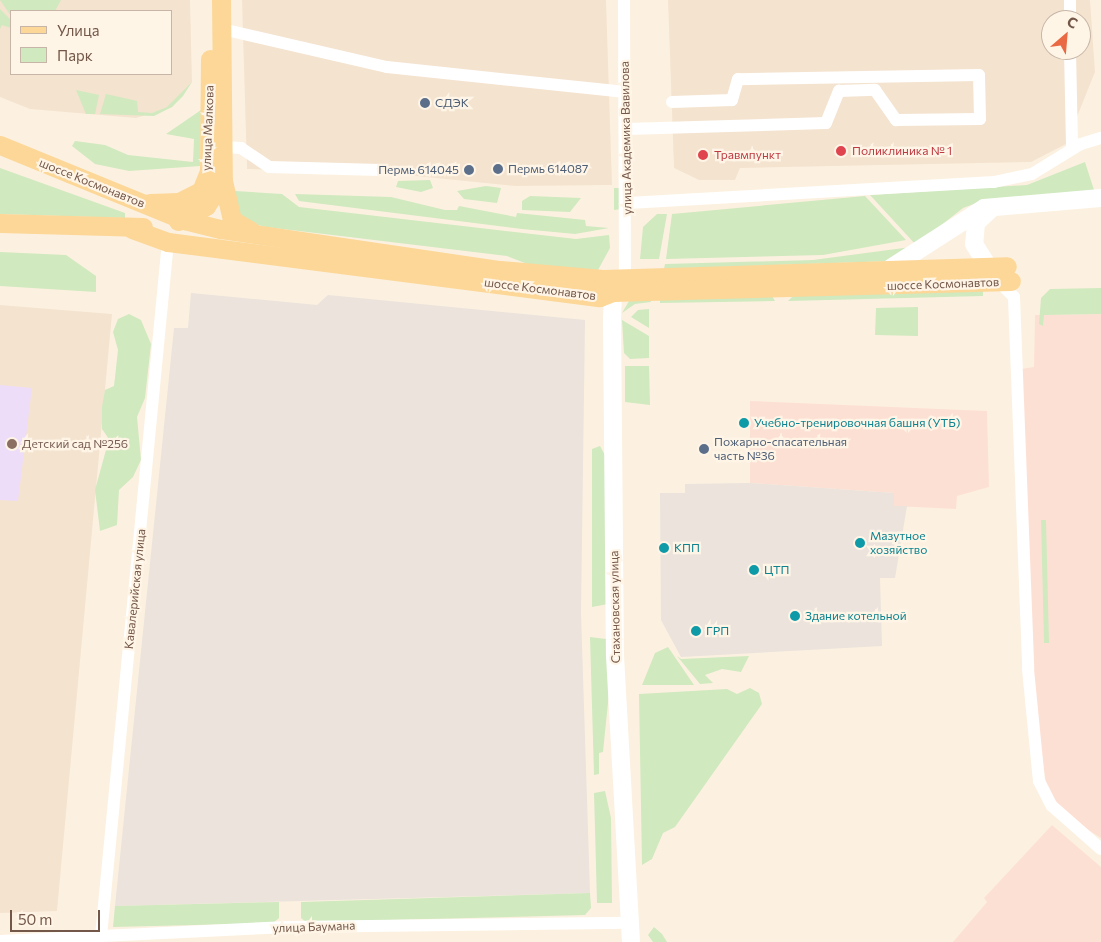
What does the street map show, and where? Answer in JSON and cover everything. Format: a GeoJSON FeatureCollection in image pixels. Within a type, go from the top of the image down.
{"type":"FeatureCollection","features":[{"type":"Feature","properties":{"kind":"main road","name":"улица Малкова"},"geometry":{"type":"LineString","coordinates":[[140,203],[190,198],[201,191],[209,171],[208,0]]}},
{"type":"Feature","properties":{"kind":"main road","name":"улица Малкова"},"geometry":{"type":"LineString","coordinates":[[221,0],[223,181],[232,220],[263,237]]}},
{"type":"Feature","properties":{"kind":"main road","name":"шоссе Космонавтов"},"geometry":{"type":"LineString","coordinates":[[2,146],[184,220],[263,237],[500,270],[603,279],[624,275],[985,267],[1006,276]]}},
{"type":"Feature","properties":{"kind":"main road","name":"улица Малкова"},"geometry":{"type":"LineString","coordinates":[[184,220],[206,206],[223,181]]}},
{"type":"Feature","properties":{"kind":"main road"},"geometry":{"type":"LineString","coordinates":[[889,269],[974,213],[1000,205],[1101,198]]}},
{"type":"Feature","properties":{"kind":"main road"},"geometry":{"type":"LineString","coordinates":[[985,267],[974,244],[974,229],[980,218],[1000,205]]}},
{"type":"Feature","properties":{"kind":"main road","name":"шоссе Космонавтов"},"geometry":{"type":"LineString","coordinates":[[0,223],[132,229],[184,220]]}},
{"type":"Feature","properties":{"kind":"main road","name":"шоссе Космонавтов"},"geometry":{"type":"LineString","coordinates":[[132,229],[168,242],[600,297],[613,292],[1006,276]]}},
{"type":"Feature","properties":{"kind":"main road"},"geometry":{"type":"LineString","coordinates":[[613,292],[624,275]]}},
{"type":"Feature","properties":{"kind":"main road","name":"Стахановская улица"},"geometry":{"type":"LineString","coordinates":[[613,292],[615,656],[628,923],[631,942]]}},
{"type":"Feature","properties":{"kind":"street","name":"улица Академика Вавилова"},"geometry":{"type":"LineString","coordinates":[[624,0],[628,202],[624,275]]}},
{"type":"Feature","properties":{"kind":"street"},"geometry":{"type":"LineString","coordinates":[[222,29],[387,66],[626,92]]}},
{"type":"Feature","properties":{"kind":"street"},"geometry":{"type":"LineString","coordinates":[[1070,60],[1072,149]]}},
{"type":"Feature","properties":{"kind":"street"},"geometry":{"type":"LineString","coordinates":[[626,129],[826,123],[839,91],[875,90],[896,120],[980,119],[979,75],[738,78],[732,100],[672,102]]}},
{"type":"Feature","properties":{"kind":"street"},"geometry":{"type":"LineString","coordinates":[[628,202],[994,182],[1032,174],[1072,149],[1101,138]]}},
{"type":"Feature","properties":{"kind":"street"},"geometry":{"type":"LineString","coordinates":[[224,147],[240,148],[269,167],[380,170]]}},
{"type":"Feature","properties":{"kind":"street","name":"Кавалерийская улица"},"geometry":{"type":"LineString","coordinates":[[101,936],[168,242]]}},
{"type":"Feature","properties":{"kind":"street"},"geometry":{"type":"LineString","coordinates":[[1006,276],[1014,297],[1027,659],[1039,781],[1052,806],[1101,849]]}},
{"type":"Feature","properties":{"kind":"street","name":"улица Баумана"},"geometry":{"type":"LineString","coordinates":[[0,941],[299,927],[628,923]]}},
{"type":"Feature","properties":{"kind":"shaded area"},"geometry":{"type":"Polygon","coordinates":[[[0,0],[190,0],[192,82],[172,107],[136,118],[30,109],[0,97],[0,0]]]}},
{"type":"Feature","properties":{"kind":"shaded area"},"geometry":{"type":"Polygon","coordinates":[[[242,0],[606,0],[612,185],[515,186],[396,174],[247,169],[242,0]]]}},
{"type":"Feature","properties":{"kind":"shaded area"},"geometry":{"type":"Polygon","coordinates":[[[668,0],[1090,0],[1091,10],[1041,10],[1041,60],[1091,60],[1091,14],[1095,72],[1066,144],[1031,162],[740,168],[735,180],[699,180],[674,168],[668,0]]]}},
{"type":"Feature","properties":{"kind":"shaded area"},"geometry":{"type":"Polygon","coordinates":[[[191,293],[317,305],[328,295],[585,320],[581,613],[590,893],[115,906],[174,328],[188,328],[191,293]]]}},
{"type":"Feature","properties":{"kind":"shaded area"},"geometry":{"type":"Polygon","coordinates":[[[0,305],[112,314],[57,911],[0,913],[0,305]]]}},
{"type":"Feature","properties":{"kind":"shaded area"},"geometry":{"type":"Polygon","coordinates":[[[1101,314],[1101,838],[1057,810],[1046,784],[1032,681],[1021,369],[1034,367],[1035,315],[1101,314]]]}},
{"type":"Feature","properties":{"kind":"shaded area","name":"Детский сад №256"},"geometry":{"type":"Polygon","coordinates":[[[0,385],[32,388],[18,501],[0,500],[0,385]]]}},
{"type":"Feature","properties":{"kind":"shaded area"},"geometry":{"type":"Polygon","coordinates":[[[750,401],[987,411],[989,487],[957,496],[956,509],[894,506],[894,493],[750,483],[750,401]]]}},
{"type":"Feature","properties":{"kind":"shaded area"},"geometry":{"type":"Polygon","coordinates":[[[750,483],[894,493],[894,506],[907,506],[895,578],[880,578],[882,646],[681,657],[661,620],[660,493],[685,493],[685,484],[750,483]]]}},
{"type":"Feature","properties":{"kind":"shaded area"},"geometry":{"type":"Polygon","coordinates":[[[1052,825],[1101,867],[1101,942],[953,942],[987,902],[984,898],[1052,825]]]}},
{"type":"Feature","properties":{"kind":"green space"},"geometry":{"type":"Polygon","coordinates":[[[0,0],[61,0],[56,10],[10,10],[10,15],[0,0]]]}},
{"type":"Feature","properties":{"kind":"green space"},"geometry":{"type":"Polygon","coordinates":[[[0,9],[10,19],[10,28],[2,25],[0,29],[0,9]]]}},
{"type":"Feature","properties":{"kind":"green space"},"geometry":{"type":"Polygon","coordinates":[[[192,82],[183,96],[172,107],[154,116],[100,114],[106,94],[137,101],[138,112],[152,113],[167,107],[192,82]]]}},
{"type":"Feature","properties":{"kind":"green space"},"geometry":{"type":"Polygon","coordinates":[[[76,90],[99,95],[95,114],[86,114],[76,90]]]}},
{"type":"Feature","properties":{"kind":"green space"},"geometry":{"type":"Polygon","coordinates":[[[201,110],[200,166],[129,171],[95,164],[72,146],[75,141],[105,145],[128,155],[193,162],[194,139],[166,134],[201,110]]]}},
{"type":"Feature","properties":{"kind":"green space"},"geometry":{"type":"Polygon","coordinates":[[[1085,162],[1095,193],[979,202],[963,208],[916,245],[870,195],[1027,185],[1085,162]]]}},
{"type":"Feature","properties":{"kind":"green space"},"geometry":{"type":"Polygon","coordinates":[[[0,168],[125,213],[125,218],[0,214],[0,168]]]}},
{"type":"Feature","properties":{"kind":"green space"},"geometry":{"type":"Polygon","coordinates":[[[430,180],[433,188],[421,192],[396,187],[398,181],[430,180]]]}},
{"type":"Feature","properties":{"kind":"green space"},"geometry":{"type":"Polygon","coordinates":[[[486,186],[501,188],[497,203],[464,199],[457,191],[486,186]]]}},
{"type":"Feature","properties":{"kind":"green space"},"geometry":{"type":"Polygon","coordinates":[[[614,188],[622,188],[622,209],[614,210],[614,188]]]}},
{"type":"Feature","properties":{"kind":"green space"},"geometry":{"type":"Polygon","coordinates":[[[235,191],[282,194],[299,207],[576,239],[609,235],[610,248],[598,270],[530,265],[507,256],[266,227],[239,220],[235,191]]]}},
{"type":"Feature","properties":{"kind":"green space"},"geometry":{"type":"Polygon","coordinates":[[[295,194],[391,197],[445,210],[457,210],[459,206],[516,217],[517,213],[585,220],[586,226],[609,228],[575,234],[522,229],[299,201],[295,194]]]}},
{"type":"Feature","properties":{"kind":"green space"},"geometry":{"type":"Polygon","coordinates":[[[530,196],[581,198],[570,212],[522,210],[522,201],[530,196]]]}},
{"type":"Feature","properties":{"kind":"green space"},"geometry":{"type":"Polygon","coordinates":[[[865,196],[906,240],[823,255],[666,259],[672,214],[865,196]]]}},
{"type":"Feature","properties":{"kind":"green space"},"geometry":{"type":"Polygon","coordinates":[[[657,214],[667,214],[659,259],[640,259],[643,227],[657,214]]]}},
{"type":"Feature","properties":{"kind":"green space"},"geometry":{"type":"Polygon","coordinates":[[[911,247],[893,261],[664,269],[665,264],[813,260],[911,247]]]}},
{"type":"Feature","properties":{"kind":"green space"},"geometry":{"type":"Polygon","coordinates":[[[0,252],[66,255],[96,276],[96,292],[0,286],[0,252]]]}},
{"type":"Feature","properties":{"kind":"green space"},"geometry":{"type":"Polygon","coordinates":[[[1101,288],[1101,314],[1044,315],[1043,326],[1039,324],[1041,298],[1050,289],[1101,288]]]}},
{"type":"Feature","properties":{"kind":"green space"},"geometry":{"type":"Polygon","coordinates":[[[983,289],[983,296],[788,301],[794,295],[983,289]]]}},
{"type":"Feature","properties":{"kind":"green space"},"geometry":{"type":"Polygon","coordinates":[[[772,296],[775,301],[660,303],[660,297],[772,296]]]}},
{"type":"Feature","properties":{"kind":"green space"},"geometry":{"type":"Polygon","coordinates":[[[650,297],[651,302],[635,304],[622,313],[629,301],[650,297]]]}},
{"type":"Feature","properties":{"kind":"green space"},"geometry":{"type":"Polygon","coordinates":[[[918,307],[918,336],[875,335],[876,308],[918,307]]]}},
{"type":"Feature","properties":{"kind":"green space"},"geometry":{"type":"Polygon","coordinates":[[[649,309],[649,328],[631,317],[638,310],[649,309]]]}},
{"type":"Feature","properties":{"kind":"green space"},"geometry":{"type":"Polygon","coordinates":[[[129,314],[141,320],[151,344],[145,398],[137,417],[141,460],[133,477],[119,490],[117,525],[100,531],[95,490],[109,439],[102,429],[102,407],[105,390],[114,386],[118,350],[113,332],[118,319],[129,314]]]}},
{"type":"Feature","properties":{"kind":"green space"},"geometry":{"type":"Polygon","coordinates":[[[622,320],[649,336],[649,358],[630,359],[624,353],[622,320]]]}},
{"type":"Feature","properties":{"kind":"green space"},"geometry":{"type":"Polygon","coordinates":[[[625,366],[649,366],[650,405],[625,402],[625,366]]]}},
{"type":"Feature","properties":{"kind":"green space"},"geometry":{"type":"Polygon","coordinates":[[[600,446],[606,457],[608,604],[592,607],[592,449],[600,446]]]}},
{"type":"Feature","properties":{"kind":"green space"},"geometry":{"type":"Polygon","coordinates":[[[1041,520],[1046,520],[1049,643],[1044,643],[1041,520]]]}},
{"type":"Feature","properties":{"kind":"green space"},"geometry":{"type":"Polygon","coordinates":[[[590,637],[606,639],[609,693],[603,752],[599,753],[599,774],[594,775],[590,637]]]}},
{"type":"Feature","properties":{"kind":"green space"},"geometry":{"type":"Polygon","coordinates":[[[668,647],[694,685],[642,685],[655,653],[668,647]]]}},
{"type":"Feature","properties":{"kind":"green space"},"geometry":{"type":"Polygon","coordinates":[[[677,656],[681,659],[749,656],[741,672],[722,669],[705,675],[713,683],[700,684],[677,656]]]}},
{"type":"Feature","properties":{"kind":"green space"},"geometry":{"type":"Polygon","coordinates":[[[750,688],[759,693],[762,704],[675,827],[663,833],[652,859],[642,865],[639,694],[727,689],[737,694],[750,688]]]}},
{"type":"Feature","properties":{"kind":"green space"},"geometry":{"type":"Polygon","coordinates":[[[605,791],[611,818],[612,903],[597,903],[594,793],[605,791]]]}},
{"type":"Feature","properties":{"kind":"green space"},"geometry":{"type":"Polygon","coordinates":[[[590,893],[591,908],[585,915],[306,922],[301,918],[301,902],[590,893]]]}},
{"type":"Feature","properties":{"kind":"green space"},"geometry":{"type":"Polygon","coordinates":[[[279,902],[279,918],[273,923],[113,927],[115,906],[279,902]]]}},
{"type":"Feature","properties":{"kind":"green space"},"geometry":{"type":"Polygon","coordinates":[[[654,927],[667,942],[653,942],[648,935],[654,927]]]}},
{"type":"Feature","properties":{"kind":"place","name":"СДЭК"},"geometry":{"type":"Point","coordinates":[425,103]}},
{"type":"Feature","properties":{"kind":"place","name":"Поликлиника № 1"},"geometry":{"type":"Point","coordinates":[841,151]}},
{"type":"Feature","properties":{"kind":"place","name":"Травмпункт"},"geometry":{"type":"Point","coordinates":[703,155]}},
{"type":"Feature","properties":{"kind":"place","name":"Пермь 614087"},"geometry":{"type":"Point","coordinates":[498,169]}},
{"type":"Feature","properties":{"kind":"place","name":"Пермь 614045"},"geometry":{"type":"Point","coordinates":[469,170]}},
{"type":"Feature","properties":{"kind":"place","name":"Учебно-тренировочная башня (УТБ)"},"geometry":{"type":"Point","coordinates":[744,423]}},
{"type":"Feature","properties":{"kind":"place","name":"Детский сад №256"},"geometry":{"type":"Point","coordinates":[12,444]}},
{"type":"Feature","properties":{"kind":"place","name":"Пожарно-спасательная часть №36"},"geometry":{"type":"Point","coordinates":[704,449]}},
{"type":"Feature","properties":{"kind":"place","name":"Мазутное хозяйство"},"geometry":{"type":"Point","coordinates":[860,543]}},
{"type":"Feature","properties":{"kind":"place","name":"КПП"},"geometry":{"type":"Point","coordinates":[664,548]}},
{"type":"Feature","properties":{"kind":"place","name":"ЦТП"},"geometry":{"type":"Point","coordinates":[754,570]}},
{"type":"Feature","properties":{"kind":"place","name":"Здание котельной"},"geometry":{"type":"Point","coordinates":[795,616]}},
{"type":"Feature","properties":{"kind":"place","name":"ГРП"},"geometry":{"type":"Point","coordinates":[696,631]}}]}
